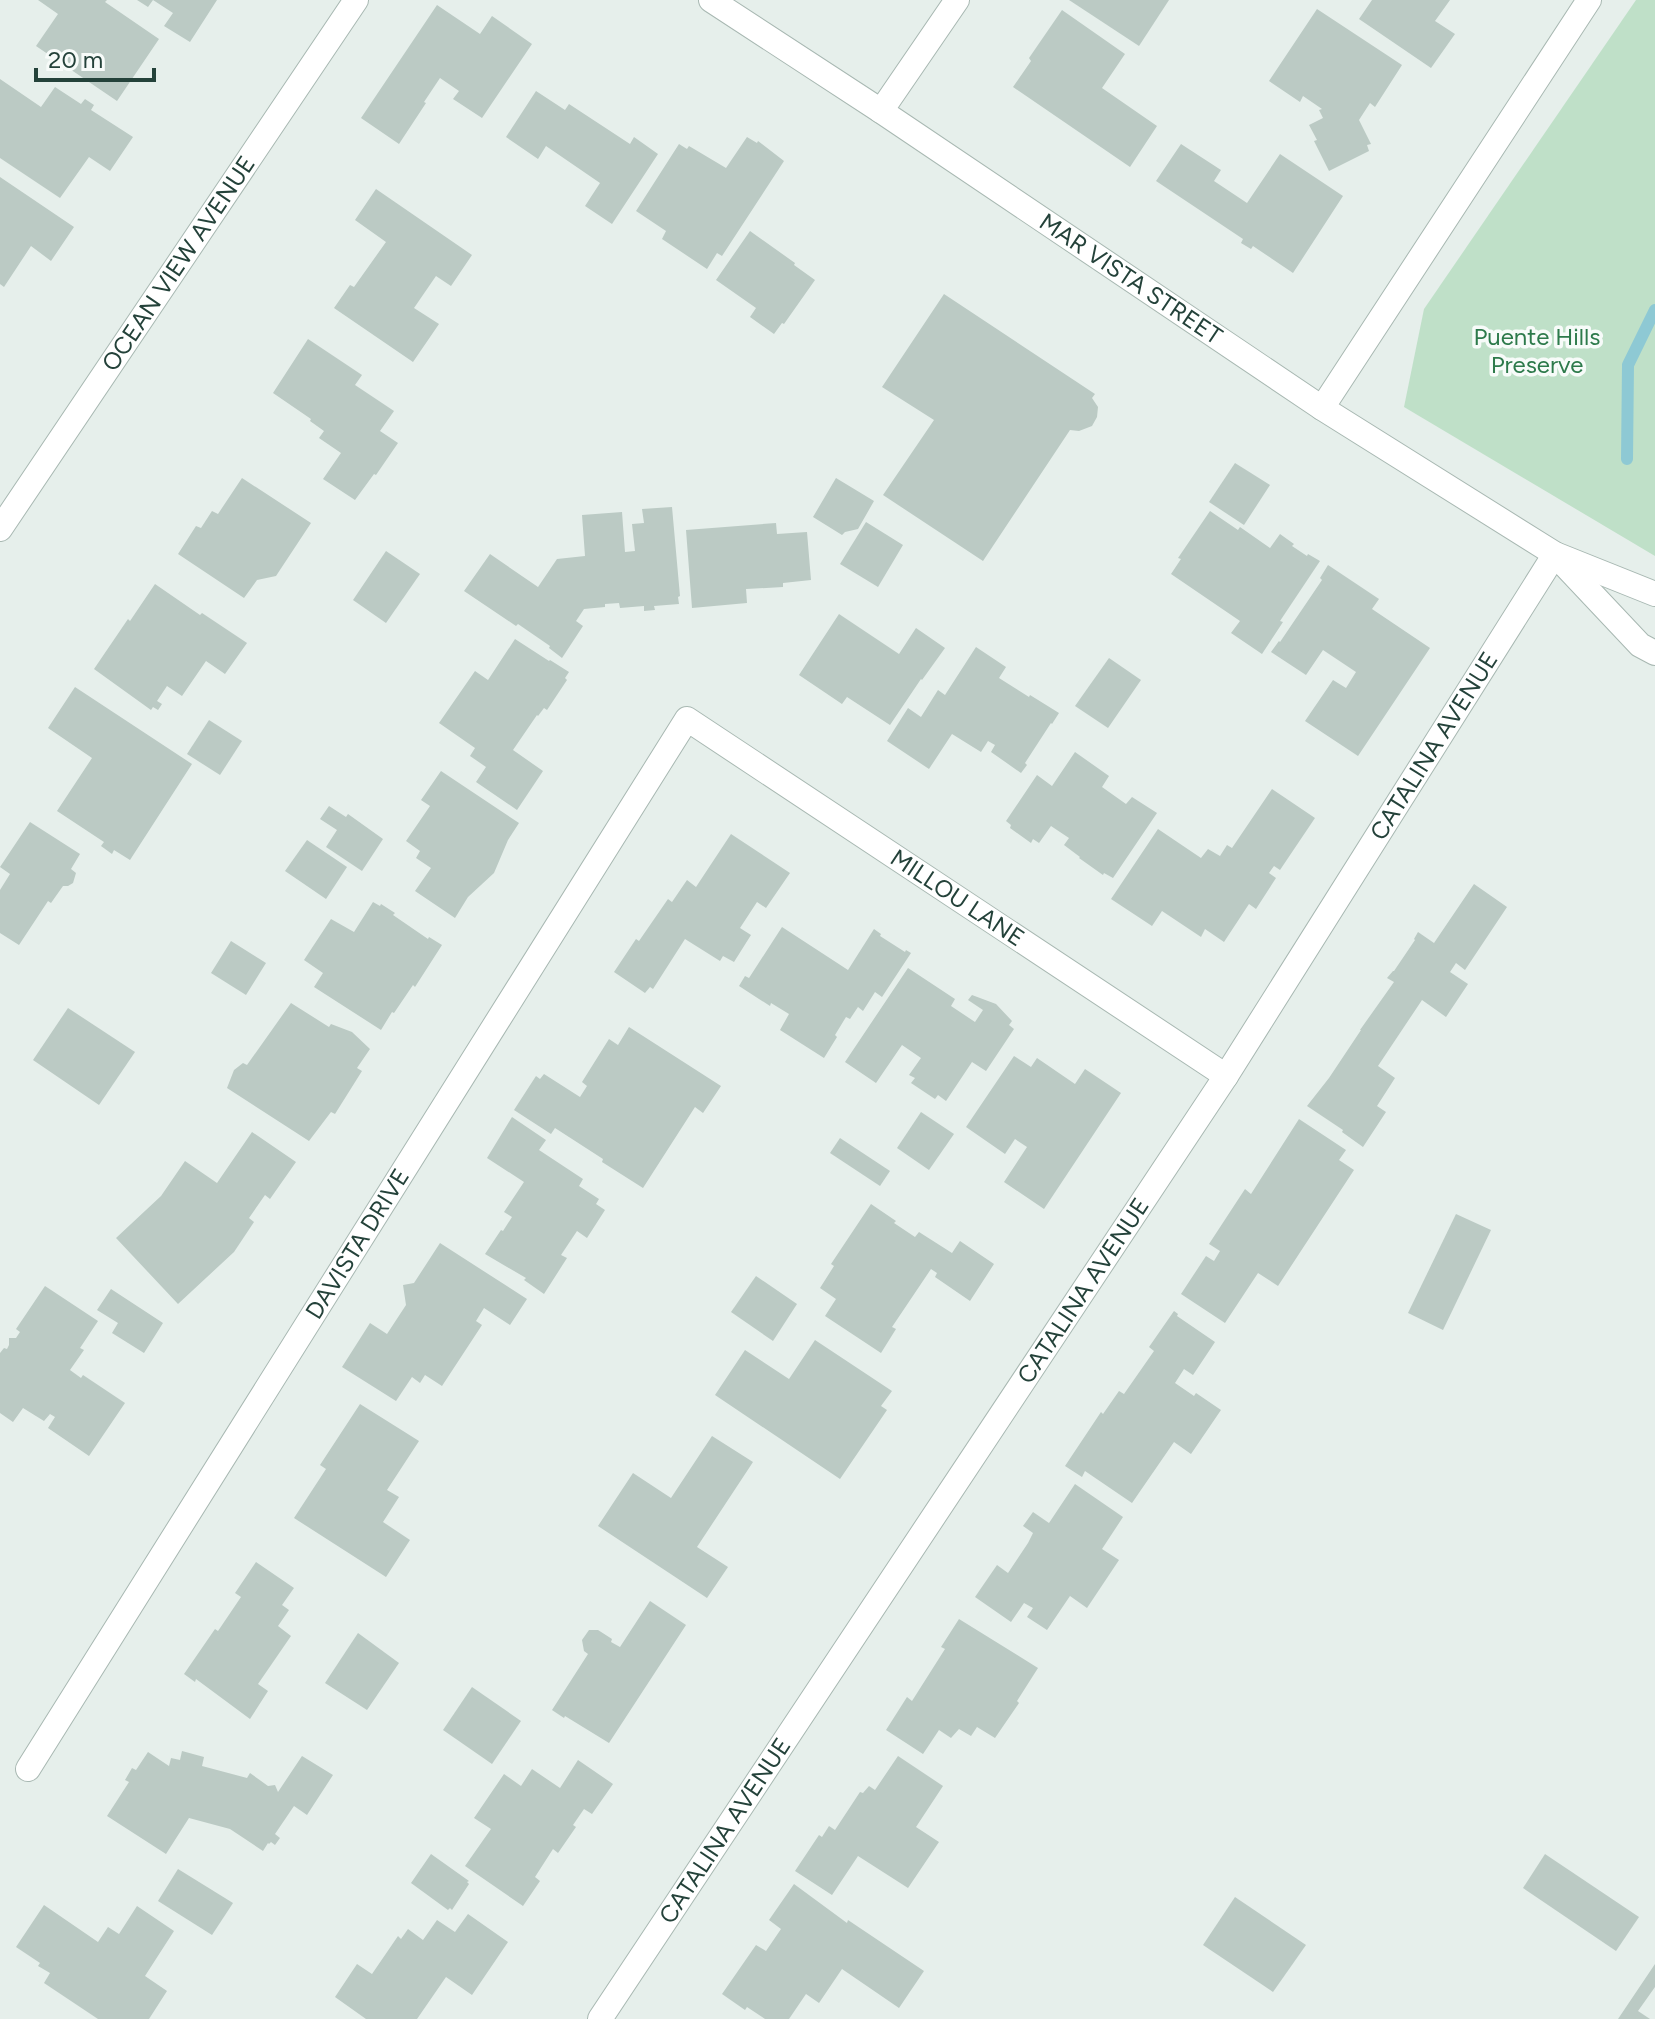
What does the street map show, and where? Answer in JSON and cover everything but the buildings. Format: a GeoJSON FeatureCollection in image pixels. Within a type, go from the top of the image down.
{"type":"FeatureCollection","features":[{"type":"Feature","properties":{"kind":"street","name":"OCEAN VIEW AVENUE"},"geometry":{"type":"LineString","coordinates":[[0,529],[356,0]]}},
{"type":"Feature","properties":{"kind":"street","name":"MAR VISTA STREET"},"geometry":{"type":"LineString","coordinates":[[711,0],[1322,408],[1555,554],[1655,594]]}},
{"type":"Feature","properties":{"kind":"street"},"geometry":{"type":"LineString","coordinates":[[881,111],[957,0]]}},
{"type":"Feature","properties":{"kind":"street"},"geometry":{"type":"LineString","coordinates":[[1322,408],[1589,0]]}},
{"type":"Feature","properties":{"kind":"street","name":"MAR VISTA STREET"},"geometry":{"type":"LineString","coordinates":[[1555,554],[1640,645],[1655,653]]}},
{"type":"Feature","properties":{"kind":"street","name":"CATALINA AVENUE"},"geometry":{"type":"LineString","coordinates":[[600,2019],[1226,1076],[1555,554]]}},
{"type":"Feature","properties":{"kind":"street","name":"MILLOU LANE"},"geometry":{"type":"LineString","coordinates":[[687,719],[1226,1076]]}},
{"type":"Feature","properties":{"kind":"street","name":"DAVISTA DRIVE"},"geometry":{"type":"LineString","coordinates":[[28,1769],[687,719]]}},
{"type":"Feature","properties":{"kind":"green space","name":"Puente Hills Preserve"},"geometry":{"type":"Polygon","coordinates":[[[1636,0],[1655,0],[1655,556],[1404,407],[1424,309],[1636,0]]]}},
{"type":"Feature","properties":{"kind":"waterway"},"geometry":{"type":"LineString","coordinates":[[1627,459],[1628,365],[1655,310]]}}]}
